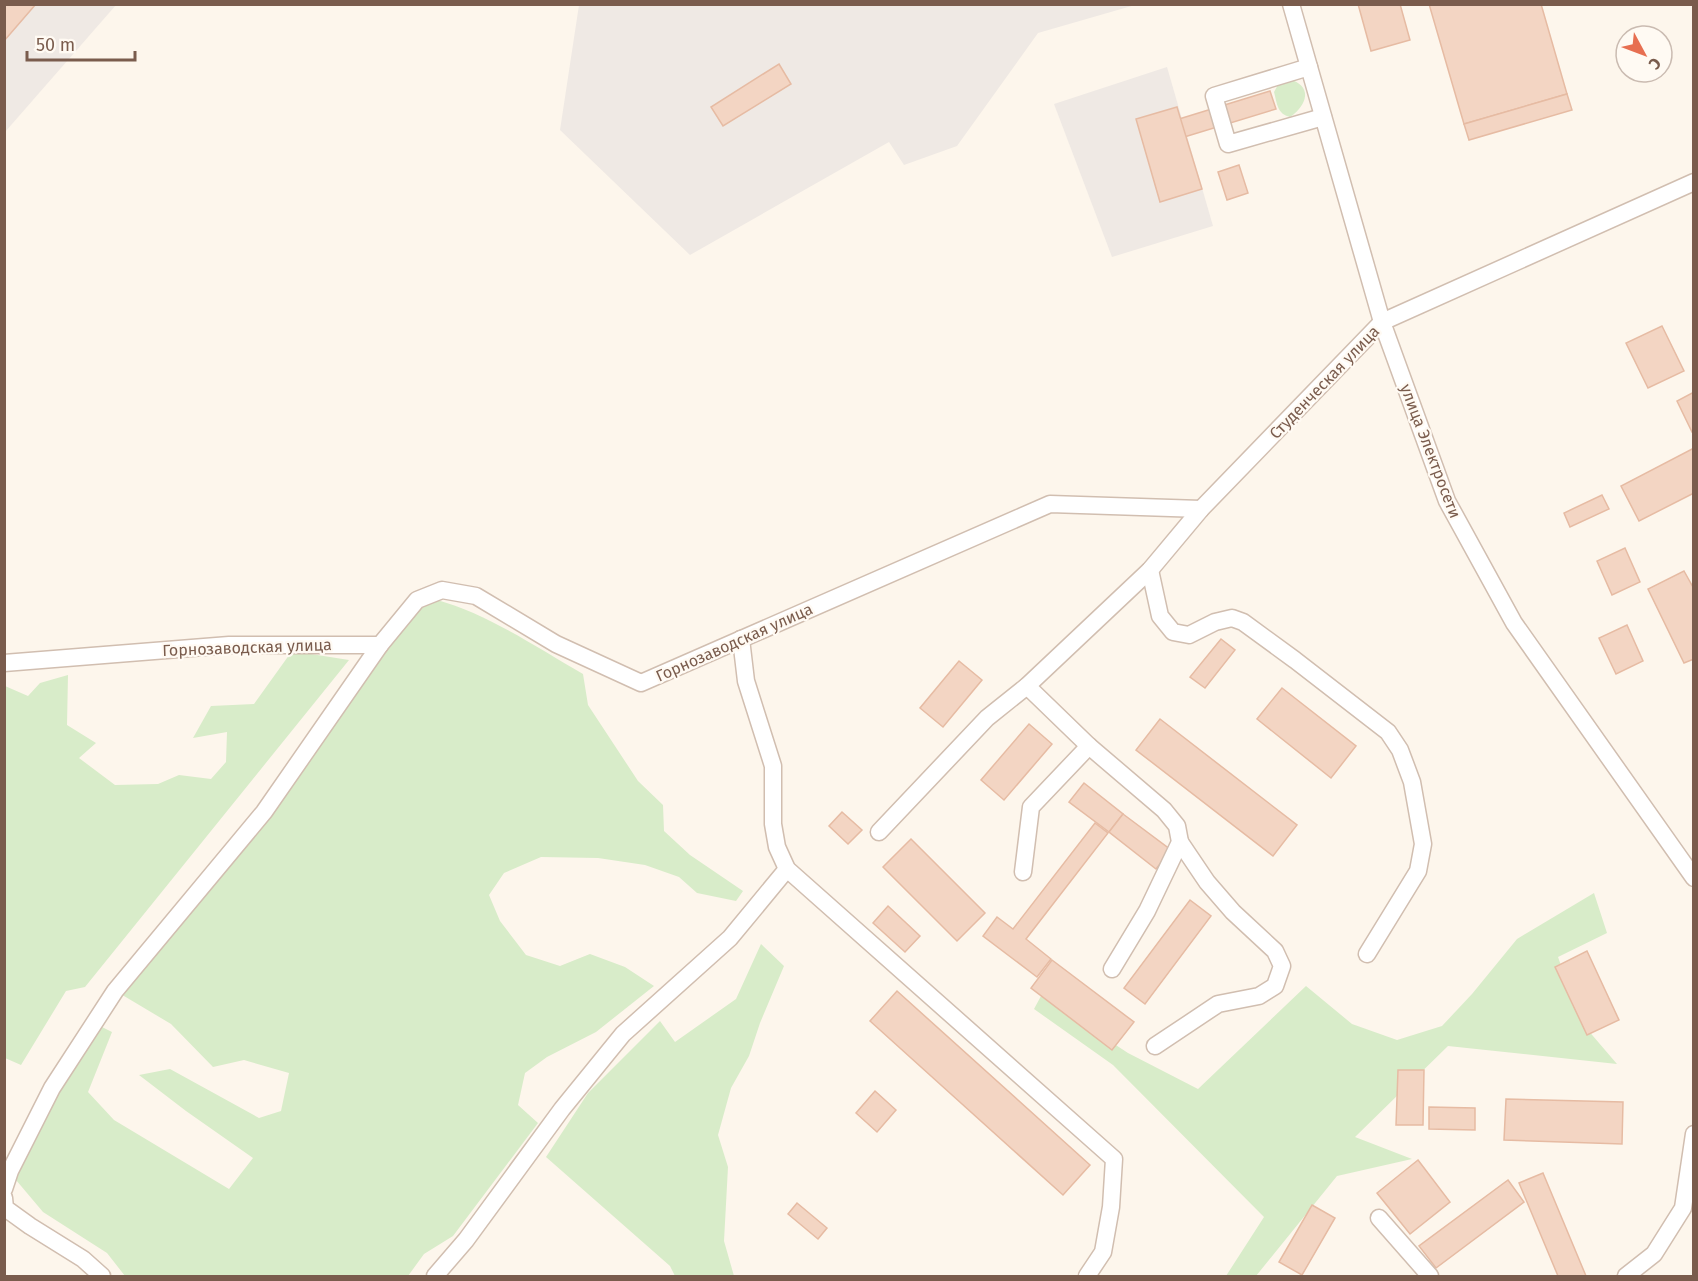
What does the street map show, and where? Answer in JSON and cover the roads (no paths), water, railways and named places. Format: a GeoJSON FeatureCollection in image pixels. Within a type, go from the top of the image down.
{"type":"FeatureCollection","features":[{"type":"Feature","properties":{"kind":"street","name":"улица Электросети"},"geometry":{"type":"LineString","coordinates":[[1291,4],[1382,322],[1447,501],[1514,623],[1694,879]]}},
{"type":"Feature","properties":{"kind":"street"},"geometry":{"type":"LineString","coordinates":[[1309,67],[1214,96],[1228,144],[1323,117]]}},
{"type":"Feature","properties":{"kind":"street","name":"Студенческая улица"},"geometry":{"type":"LineString","coordinates":[[879,832],[987,718],[1027,686],[1150,570],[1201,509],[1382,322],[1694,183]]}},
{"type":"Feature","properties":{"kind":"street","name":"Горнозаводская улица"},"geometry":{"type":"LineString","coordinates":[[4,663],[229,645],[380,645],[417,600],[442,590],[476,596],[556,644],[641,682],[1050,504],[1201,509]]}},
{"type":"Feature","properties":{"kind":"street"},"geometry":{"type":"LineString","coordinates":[[1150,570],[1160,616],[1173,632],[1189,635],[1215,622],[1232,618],[1243,622],[1388,732],[1400,750],[1412,782],[1423,844],[1418,871],[1367,954]]}},
{"type":"Feature","properties":{"kind":"street"},"geometry":{"type":"LineString","coordinates":[[741,639],[746,681],[773,766],[773,824],[777,847],[788,869],[1114,1159],[1111,1207],[1103,1252],[1087,1276]]}},
{"type":"Feature","properties":{"kind":"street"},"geometry":{"type":"LineString","coordinates":[[4,1189],[10,1171],[52,1088],[115,991],[264,812],[380,645]]}},
{"type":"Feature","properties":{"kind":"street"},"geometry":{"type":"LineString","coordinates":[[1027,686],[1089,746],[1164,810],[1178,826],[1180,842],[1207,882],[1233,912],[1275,951],[1282,966],[1275,986],[1259,996],[1218,1004],[1155,1046]]}},
{"type":"Feature","properties":{"kind":"street"},"geometry":{"type":"LineString","coordinates":[[1023,872],[1031,807],[1089,746]]}},
{"type":"Feature","properties":{"kind":"street"},"geometry":{"type":"LineString","coordinates":[[1112,969],[1147,911],[1180,842]]}},
{"type":"Feature","properties":{"kind":"street"},"geometry":{"type":"LineString","coordinates":[[435,1276],[466,1240],[562,1109],[623,1034],[730,938],[788,869]]}},
{"type":"Feature","properties":{"kind":"street"},"geometry":{"type":"LineString","coordinates":[[1626,1276],[1654,1254],[1683,1208],[1694,1134]]}},
{"type":"Feature","properties":{"kind":"street"},"geometry":{"type":"LineString","coordinates":[[4,1198],[6,1208],[83,1259],[102,1276]]}},
{"type":"Feature","properties":{"kind":"street"},"geometry":{"type":"LineString","coordinates":[[1380,1218],[1431,1276]]}}]}
